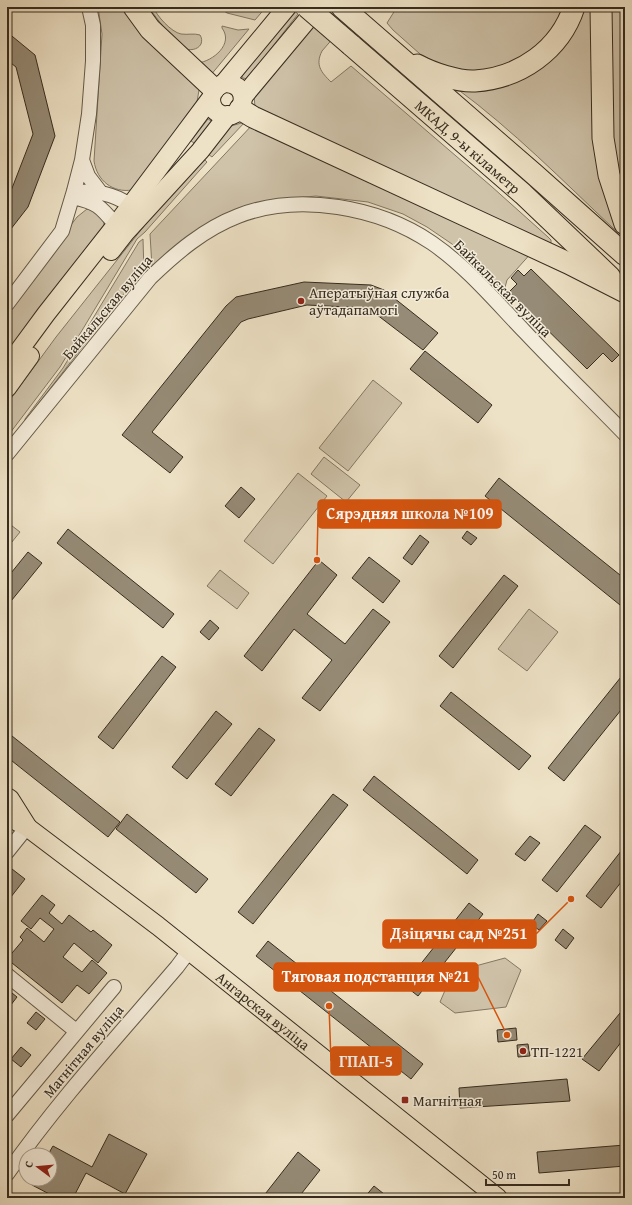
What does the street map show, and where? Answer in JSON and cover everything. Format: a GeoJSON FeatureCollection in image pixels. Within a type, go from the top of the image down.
{"type":"FeatureCollection","features":[{"type":"Feature","properties":{"kind":"highway"},"geometry":{"type":"LineString","coordinates":[[134,7],[150,29],[216,90]]}},
{"type":"Feature","properties":{"kind":"highway","name":"МКАД, 9-ы кіламетр"},"geometry":{"type":"LineString","coordinates":[[307,7],[523,194],[625,292]]}},
{"type":"Feature","properties":{"kind":"highway","name":"МКАД, 9-ы кіламетр"},"geometry":{"type":"LineString","coordinates":[[342,7],[625,255]]}},
{"type":"Feature","properties":{"kind":"highway"},"geometry":{"type":"LineString","coordinates":[[395,54],[439,75],[474,81],[502,76],[522,68],[541,56],[551,47],[566,27],[574,7]]}},
{"type":"Feature","properties":{"kind":"highway"},"geometry":{"type":"LineString","coordinates":[[601,7],[603,138],[609,175],[625,224]]}},
{"type":"Feature","properties":{"kind":"highway"},"geometry":{"type":"LineString","coordinates":[[237,107],[253,117],[568,263],[625,292]]}},
{"type":"Feature","properties":{"kind":"main road"},"geometry":{"type":"LineString","coordinates":[[7,388],[121,229],[130,205],[216,90],[286,7]]}},
{"type":"Feature","properties":{"kind":"main road"},"geometry":{"type":"LineString","coordinates":[[7,367],[51,308],[121,229],[200,151],[318,7]]}},
{"type":"Feature","properties":{"kind":"main road"},"geometry":{"type":"LineString","coordinates":[[216,90],[234,84],[238,88],[237,107]]}},
{"type":"Feature","properties":{"kind":"main road"},"geometry":{"type":"LineString","coordinates":[[216,90],[214,109],[222,115],[237,107]]}},
{"type":"Feature","properties":{"kind":"main road","name":"Ангарская вуліца"},"geometry":{"type":"LineString","coordinates":[[7,797],[10,799],[27,827]]}},
{"type":"Feature","properties":{"kind":"main road","name":"Ангарская вуліца"},"geometry":{"type":"LineString","coordinates":[[7,816],[27,827],[158,926],[498,1198]]}},
{"type":"Feature","properties":{"kind":"street"},"geometry":{"type":"LineString","coordinates":[[7,304],[62,231],[74,194],[82,160],[89,114],[94,61],[93,25],[89,7]]}},
{"type":"Feature","properties":{"kind":"street"},"geometry":{"type":"LineString","coordinates":[[82,160],[88,176],[101,193]]}},
{"type":"Feature","properties":{"kind":"street"},"geometry":{"type":"LineString","coordinates":[[74,194],[101,193],[118,197],[130,205]]}},
{"type":"Feature","properties":{"kind":"street"},"geometry":{"type":"LineString","coordinates":[[74,194],[91,201],[101,208],[121,229]]}},
{"type":"Feature","properties":{"kind":"street","name":"Байкальская вуліца"},"geometry":{"type":"LineString","coordinates":[[7,454],[150,278],[172,257],[199,237],[238,216],[264,208],[289,204],[318,205],[350,209],[376,216],[406,227],[432,243],[454,260],[491,296],[557,366],[625,434]]}},
{"type":"Feature","properties":{"kind":"street"},"geometry":{"type":"LineString","coordinates":[[7,852],[27,827]]}},
{"type":"Feature","properties":{"kind":"street","name":"Магнітная вуліца"},"geometry":{"type":"LineString","coordinates":[[7,1174],[33,1138],[88,1070],[177,967],[189,951]]}},
{"type":"Feature","properties":{"kind":"street"},"geometry":{"type":"LineString","coordinates":[[7,975],[76,1031]]}},
{"type":"Feature","properties":{"kind":"street","name":"Магнітная вуліца"},"geometry":{"type":"LineString","coordinates":[[8,1112],[114,987]]}},
{"type":"Feature","properties":{"kind":"shaded area"},"geometry":{"type":"Polygon","coordinates":[[[98,7],[126,7],[195,83],[199,90],[196,108],[132,190],[118,190],[107,184],[102,180],[94,161],[102,34],[98,7]]]}},
{"type":"Feature","properties":{"kind":"shaded area"},"geometry":{"type":"Polygon","coordinates":[[[148,7],[153,7],[165,23],[177,33],[200,35],[202,41],[200,46],[193,49],[184,48],[170,34],[148,7]]]}},
{"type":"Feature","properties":{"kind":"shaded area"},"geometry":{"type":"Polygon","coordinates":[[[218,7],[266,7],[255,20],[227,13],[218,7]]]}},
{"type":"Feature","properties":{"kind":"shaded area"},"geometry":{"type":"Polygon","coordinates":[[[325,7],[360,7],[322,51],[319,64],[327,78],[331,82],[351,66],[491,186],[548,237],[551,240],[551,244],[255,107],[254,95],[325,7]]]}},
{"type":"Feature","properties":{"kind":"shaded area"},"geometry":{"type":"Polygon","coordinates":[[[397,7],[570,7],[568,12],[523,63],[476,72],[443,66],[420,54],[387,23],[397,7]]]}},
{"type":"Feature","properties":{"kind":"shaded area"},"geometry":{"type":"Polygon","coordinates":[[[581,7],[595,7],[592,96],[596,151],[618,228],[616,230],[518,138],[456,88],[501,82],[581,7]]]}},
{"type":"Feature","properties":{"kind":"shaded area"},"geometry":{"type":"Polygon","coordinates":[[[606,7],[625,7],[625,203],[609,137],[606,7]]]}},
{"type":"Feature","properties":{"kind":"shaded area"},"geometry":{"type":"Polygon","coordinates":[[[292,9],[298,14],[247,79],[243,78],[241,75],[292,9]]]}},
{"type":"Feature","properties":{"kind":"shaded area"},"geometry":{"type":"Polygon","coordinates":[[[222,26],[238,30],[249,29],[210,76],[198,63],[210,59],[224,46],[225,34],[222,26]]]}},
{"type":"Feature","properties":{"kind":"shaded area"},"geometry":{"type":"Polygon","coordinates":[[[208,119],[213,122],[197,145],[191,141],[208,119]]]}},
{"type":"Feature","properties":{"kind":"shaded area"},"geometry":{"type":"Polygon","coordinates":[[[245,122],[212,157],[208,154],[224,132],[231,126],[245,122]]]}},
{"type":"Feature","properties":{"kind":"shaded area"},"geometry":{"type":"Polygon","coordinates":[[[254,123],[533,251],[507,280],[504,291],[452,244],[427,227],[403,214],[368,202],[316,196],[267,201],[152,267],[150,234],[254,123]]]}},
{"type":"Feature","properties":{"kind":"shaded area"},"geometry":{"type":"Polygon","coordinates":[[[204,159],[207,162],[145,232],[137,239],[60,367],[7,437],[7,404],[56,337],[148,221],[204,159]]]}},
{"type":"Feature","properties":{"kind":"shaded area"},"geometry":{"type":"Polygon","coordinates":[[[87,209],[100,215],[104,228],[7,352],[7,310],[77,217],[87,209]]]}},
{"type":"Feature","properties":{"kind":"shaded area"},"geometry":{"type":"Polygon","coordinates":[[[143,239],[144,272],[121,297],[25,421],[63,368],[139,242],[143,239]]]}},
{"type":"Feature","properties":{"kind":"shaded area"},"geometry":{"type":"Polygon","coordinates":[[[373,380],[402,403],[348,471],[319,448],[373,380]]]}},
{"type":"Feature","properties":{"kind":"shaded area"},"geometry":{"type":"Polygon","coordinates":[[[324,457],[360,485],[346,502],[311,474],[324,457]]]}},
{"type":"Feature","properties":{"kind":"shaded area"},"geometry":{"type":"Polygon","coordinates":[[[298,473],[327,496],[273,564],[244,541],[298,473]]]}},
{"type":"Feature","properties":{"kind":"shaded area"},"geometry":{"type":"Polygon","coordinates":[[[7,522],[20,532],[7,548],[7,522]]]}},
{"type":"Feature","properties":{"kind":"shaded area"},"geometry":{"type":"Polygon","coordinates":[[[220,570],[249,593],[237,609],[207,586],[220,570]]]}},
{"type":"Feature","properties":{"kind":"shaded area"},"geometry":{"type":"Polygon","coordinates":[[[529,609],[558,632],[527,671],[498,649],[529,609]]]}},
{"type":"Feature","properties":{"kind":"shaded area"},"geometry":{"type":"Polygon","coordinates":[[[505,958],[521,970],[506,1007],[455,1013],[440,1002],[453,972],[505,958]]]}},
{"type":"Feature","properties":{"kind":"building"},"geometry":{"type":"Polygon","coordinates":[[[7,32],[35,55],[55,136],[28,207],[7,234],[7,199],[33,134],[16,67],[7,60],[7,32]]]}},
{"type":"Feature","properties":{"kind":"building"},"geometry":{"type":"Polygon","coordinates":[[[531,269],[619,355],[612,362],[603,353],[587,369],[509,292],[517,284],[511,278],[518,270],[524,276],[531,269]]]}},
{"type":"Feature","properties":{"kind":"building"},"geometry":{"type":"Polygon","coordinates":[[[304,282],[371,285],[384,290],[438,333],[423,350],[367,308],[307,305],[248,319],[241,322],[152,432],[183,457],[170,473],[122,435],[226,306],[236,297],[304,282]]]}},
{"type":"Feature","properties":{"kind":"building"},"geometry":{"type":"Polygon","coordinates":[[[425,351],[492,405],[478,423],[410,369],[425,351]]]}},
{"type":"Feature","properties":{"kind":"building"},"geometry":{"type":"Polygon","coordinates":[[[499,478],[625,579],[625,609],[485,496],[499,478]]]}},
{"type":"Feature","properties":{"kind":"building"},"geometry":{"type":"Polygon","coordinates":[[[241,487],[255,499],[239,518],[225,506],[241,487]]]}},
{"type":"Feature","properties":{"kind":"building"},"geometry":{"type":"Polygon","coordinates":[[[68,529],[174,614],[163,628],[57,543],[68,529]]]}},
{"type":"Feature","properties":{"kind":"building"},"geometry":{"type":"Polygon","coordinates":[[[467,531],[477,538],[471,545],[462,538],[467,531]]]}},
{"type":"Feature","properties":{"kind":"building"},"geometry":{"type":"Polygon","coordinates":[[[420,535],[429,542],[412,565],[403,558],[420,535]]]}},
{"type":"Feature","properties":{"kind":"building"},"geometry":{"type":"Polygon","coordinates":[[[28,552],[42,563],[7,606],[7,578],[28,552]]]}},
{"type":"Feature","properties":{"kind":"building"},"geometry":{"type":"Polygon","coordinates":[[[369,557],[400,581],[383,603],[352,578],[369,557]]]}},
{"type":"Feature","properties":{"kind":"building"},"geometry":{"type":"Polygon","coordinates":[[[319,560],[337,575],[307,614],[345,644],[373,609],[390,622],[320,711],[302,698],[332,660],[294,629],[262,671],[244,656],[319,560]]]}},
{"type":"Feature","properties":{"kind":"building"},"geometry":{"type":"Polygon","coordinates":[[[504,575],[518,586],[453,668],[439,656],[504,575]]]}},
{"type":"Feature","properties":{"kind":"building"},"geometry":{"type":"Polygon","coordinates":[[[210,620],[219,628],[209,640],[200,632],[210,620]]]}},
{"type":"Feature","properties":{"kind":"building"},"geometry":{"type":"Polygon","coordinates":[[[162,656],[176,667],[113,749],[98,737],[162,656]]]}},
{"type":"Feature","properties":{"kind":"building"},"geometry":{"type":"Polygon","coordinates":[[[625,672],[625,705],[564,781],[548,768],[625,672]]]}},
{"type":"Feature","properties":{"kind":"building"},"geometry":{"type":"Polygon","coordinates":[[[451,692],[531,756],[519,770],[440,706],[451,692]]]}},
{"type":"Feature","properties":{"kind":"building"},"geometry":{"type":"Polygon","coordinates":[[[216,711],[232,724],[187,779],[172,767],[216,711]]]}},
{"type":"Feature","properties":{"kind":"building"},"geometry":{"type":"Polygon","coordinates":[[[259,728],[275,740],[231,796],[215,784],[259,728]]]}},
{"type":"Feature","properties":{"kind":"building"},"geometry":{"type":"Polygon","coordinates":[[[7,732],[120,822],[108,837],[7,757],[7,732]]]}},
{"type":"Feature","properties":{"kind":"building"},"geometry":{"type":"Polygon","coordinates":[[[374,776],[478,860],[467,874],[363,790],[374,776]]]}},
{"type":"Feature","properties":{"kind":"building"},"geometry":{"type":"Polygon","coordinates":[[[333,794],[348,805],[253,924],[238,912],[333,794]]]}},
{"type":"Feature","properties":{"kind":"building"},"geometry":{"type":"Polygon","coordinates":[[[127,814],[208,879],[196,893],[116,829],[127,814]]]}},
{"type":"Feature","properties":{"kind":"building"},"geometry":{"type":"Polygon","coordinates":[[[585,825],[601,837],[557,892],[542,880],[585,825]]]}},
{"type":"Feature","properties":{"kind":"building"},"geometry":{"type":"Polygon","coordinates":[[[530,836],[540,843],[525,861],[515,854],[530,836]]]}},
{"type":"Feature","properties":{"kind":"building"},"geometry":{"type":"Polygon","coordinates":[[[625,846],[625,877],[601,908],[586,896],[625,846]]]}},
{"type":"Feature","properties":{"kind":"building"},"geometry":{"type":"Polygon","coordinates":[[[12,869],[25,879],[7,902],[7,876],[12,869]]]}},
{"type":"Feature","properties":{"kind":"building"},"geometry":{"type":"Polygon","coordinates":[[[42,895],[55,905],[49,913],[62,924],[69,915],[91,932],[93,930],[112,945],[98,963],[74,943],[63,957],[82,972],[92,960],[107,973],[89,994],[77,985],[62,1003],[7,959],[23,940],[20,937],[27,928],[44,942],[54,929],[40,918],[31,929],[21,921],[42,895]]]}},
{"type":"Feature","properties":{"kind":"building"},"geometry":{"type":"Polygon","coordinates":[[[469,903],[483,914],[418,996],[404,985],[469,903]]]}},
{"type":"Feature","properties":{"kind":"building"},"geometry":{"type":"Polygon","coordinates":[[[538,914],[547,921],[539,930],[531,924],[538,914]]]}},
{"type":"Feature","properties":{"kind":"building"},"geometry":{"type":"Polygon","coordinates":[[[563,929],[574,938],[566,949],[555,940],[563,929]]]}},
{"type":"Feature","properties":{"kind":"building"},"geometry":{"type":"Polygon","coordinates":[[[268,941],[423,1064],[411,1079],[256,956],[268,941]]]}},
{"type":"Feature","properties":{"kind":"building"},"geometry":{"type":"Polygon","coordinates":[[[7,989],[17,997],[7,1010],[7,989]]]}},
{"type":"Feature","properties":{"kind":"building"},"geometry":{"type":"Polygon","coordinates":[[[625,1007],[625,1037],[599,1071],[582,1059],[625,1007]]]}},
{"type":"Feature","properties":{"kind":"building"},"geometry":{"type":"Polygon","coordinates":[[[36,1012],[45,1019],[36,1030],[27,1023],[36,1012]]]}},
{"type":"Feature","properties":{"kind":"building"},"geometry":{"type":"Polygon","coordinates":[[[516,1028],[517,1040],[498,1042],[497,1030],[516,1028]]]}},
{"type":"Feature","properties":{"kind":"building","name":"ТП-1221"},"geometry":{"type":"Polygon","coordinates":[[[528,1044],[530,1056],[518,1057],[517,1045],[528,1044]]]}},
{"type":"Feature","properties":{"kind":"building"},"geometry":{"type":"Polygon","coordinates":[[[21,1047],[31,1055],[21,1067],[11,1059],[21,1047]]]}},
{"type":"Feature","properties":{"kind":"building"},"geometry":{"type":"Polygon","coordinates":[[[567,1079],[570,1101],[460,1108],[459,1088],[567,1079]]]}},
{"type":"Feature","properties":{"kind":"building"},"geometry":{"type":"Polygon","coordinates":[[[109,1134],[147,1154],[125,1194],[86,1173],[73,1198],[57,1198],[36,1187],[58,1187],[58,1149],[92,1167],[109,1134]]]}},
{"type":"Feature","properties":{"kind":"building"},"geometry":{"type":"Polygon","coordinates":[[[625,1145],[625,1166],[539,1173],[537,1152],[625,1145]]]}},
{"type":"Feature","properties":{"kind":"building"},"geometry":{"type":"Polygon","coordinates":[[[298,1152],[320,1170],[298,1198],[262,1198],[298,1152]]]}},
{"type":"Feature","properties":{"kind":"building"},"geometry":{"type":"Polygon","coordinates":[[[374,1186],[389,1198],[364,1198],[374,1186]]]}},
{"type":"Feature","properties":{"kind":"place","name":"Аператыўная служба аўтадапамогі"},"geometry":{"type":"Point","coordinates":[301,301]}},
{"type":"Feature","properties":{"kind":"place","name":"Сярэдняя школа №109"},"geometry":{"type":"Point","coordinates":[317,560]}},
{"type":"Feature","properties":{"kind":"place","name":"Дзіцячы сад №251"},"geometry":{"type":"Point","coordinates":[571,899]}},
{"type":"Feature","properties":{"kind":"place","name":"ГПАП-5"},"geometry":{"type":"Point","coordinates":[329,1006]}},
{"type":"Feature","properties":{"kind":"place","name":"Тяговая подстанция №21"},"geometry":{"type":"Point","coordinates":[507,1035]}},
{"type":"Feature","properties":{"kind":"place","name":"ТП-1221"},"geometry":{"type":"Point","coordinates":[523,1051]}},
{"type":"Feature","properties":{"kind":"place","name":"Магнітная"},"geometry":{"type":"Point","coordinates":[405,1100]}}]}
